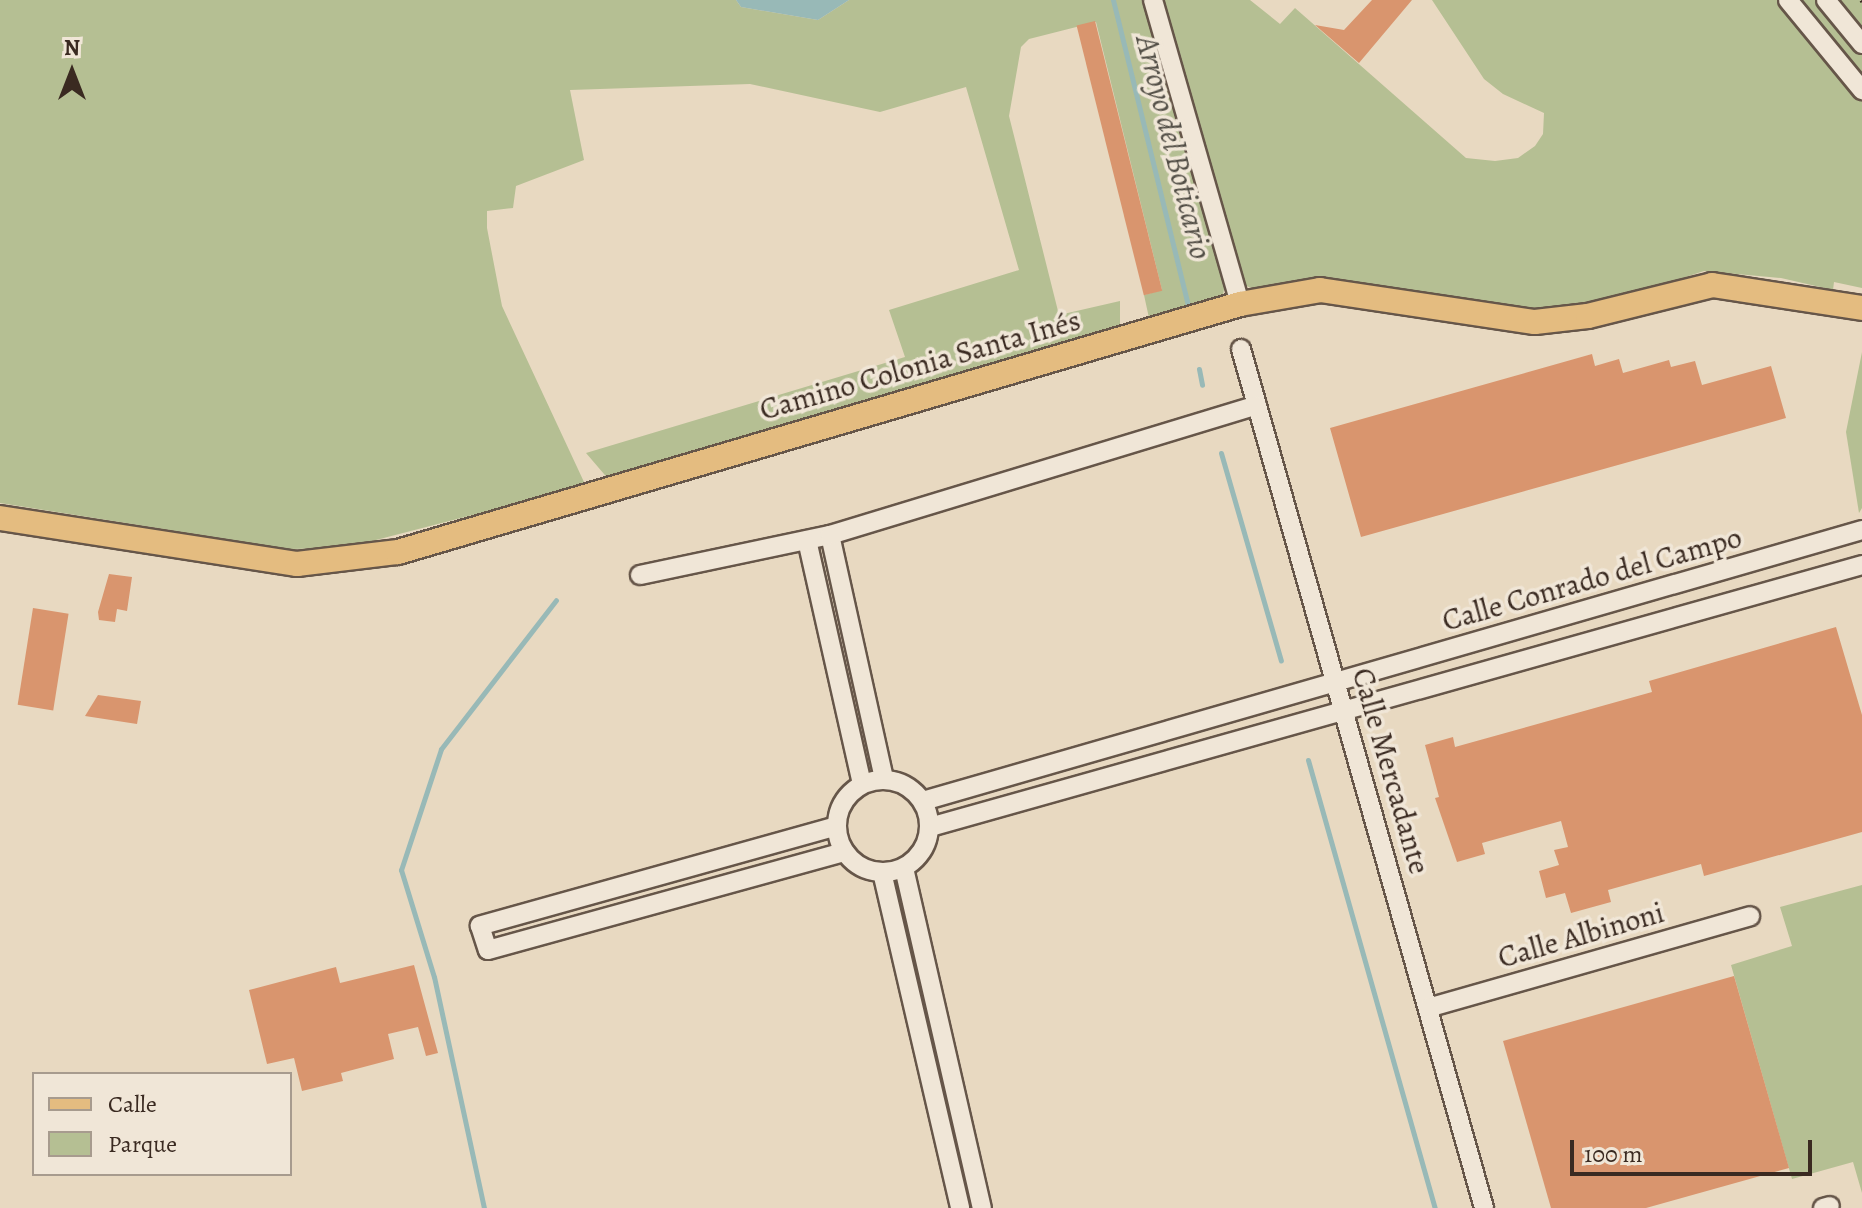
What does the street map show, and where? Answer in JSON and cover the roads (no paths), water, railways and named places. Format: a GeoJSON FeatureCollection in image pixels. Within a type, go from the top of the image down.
{"type":"FeatureCollection","features":[{"type":"Feature","properties":{"kind":"main road","name":"Camino Colonia Santa Inés"},"geometry":{"type":"LineString","coordinates":[[0,518],[297,564],[398,552],[1240,304],[1320,290],[1535,322],[1588,316],[1712,285],[1862,308]]}},
{"type":"Feature","properties":{"kind":"street"},"geometry":{"type":"LineString","coordinates":[[1153,0],[1240,304]]}},
{"type":"Feature","properties":{"kind":"street"},"geometry":{"type":"LineString","coordinates":[[1788,0],[1862,90]]}},
{"type":"Feature","properties":{"kind":"street"},"geometry":{"type":"LineString","coordinates":[[1826,0],[1862,44]]}},
{"type":"Feature","properties":{"kind":"street","name":"Calle Mercadante"},"geometry":{"type":"LineString","coordinates":[[1241,349],[1484,1208]]}},
{"type":"Feature","properties":{"kind":"street"},"geometry":{"type":"LineString","coordinates":[[640,575],[830,535],[1257,405]]}},
{"type":"Feature","properties":{"kind":"street","name":"Calle Conrado del Campo"},"geometry":{"type":"LineString","coordinates":[[923,801],[1862,530]]}},
{"type":"Feature","properties":{"kind":"street"},"geometry":{"type":"LineString","coordinates":[[830,535],[884,779]]}},
{"type":"Feature","properties":{"kind":"street"},"geometry":{"type":"LineString","coordinates":[[807,540],[862,784]]}},
{"type":"Feature","properties":{"kind":"street","name":"Calle Conrado del Campo"},"geometry":{"type":"LineString","coordinates":[[930,827],[1862,565]]}},
{"type":"Feature","properties":{"kind":"street"},"geometry":{"type":"LineString","coordinates":[[884,779],[906,785],[923,801],[930,827],[923,851],[904,868],[882,872],[861,867],[845,852],[837,826],[843,802],[862,784],[884,779]]}},
{"type":"Feature","properties":{"kind":"street"},"geometry":{"type":"LineString","coordinates":[[837,826],[480,926],[488,950],[845,852]]}},
{"type":"Feature","properties":{"kind":"street"},"geometry":{"type":"LineString","coordinates":[[904,868],[982,1208]]}},
{"type":"Feature","properties":{"kind":"street"},"geometry":{"type":"LineString","coordinates":[[882,872],[960,1208]]}},
{"type":"Feature","properties":{"kind":"street","name":"Calle Albinoni"},"geometry":{"type":"LineString","coordinates":[[1428,1008],[1750,916]]}},
{"type":"Feature","properties":{"kind":"water"},"geometry":{"type":"Polygon","coordinates":[[[736,0],[849,0],[818,20],[741,7],[736,0]]]}},
{"type":"Feature","properties":{"kind":"waterway","name":"Arroyo del Boticario"},"geometry":{"type":"LineString","coordinates":[[1113,0],[1188,306]]}},
{"type":"Feature","properties":{"kind":"waterway"},"geometry":{"type":"LineString","coordinates":[[1199,369],[1202,385]]}},
{"type":"Feature","properties":{"kind":"waterway","name":"Arroyo del Boticario"},"geometry":{"type":"LineString","coordinates":[[1221,453],[1281,661]]}},
{"type":"Feature","properties":{"kind":"waterway"},"geometry":{"type":"LineString","coordinates":[[484,1208],[434,977],[401,870],[441,749],[556,600]]}},
{"type":"Feature","properties":{"kind":"waterway"},"geometry":{"type":"LineString","coordinates":[[1308,760],[1435,1208]]}}]}
